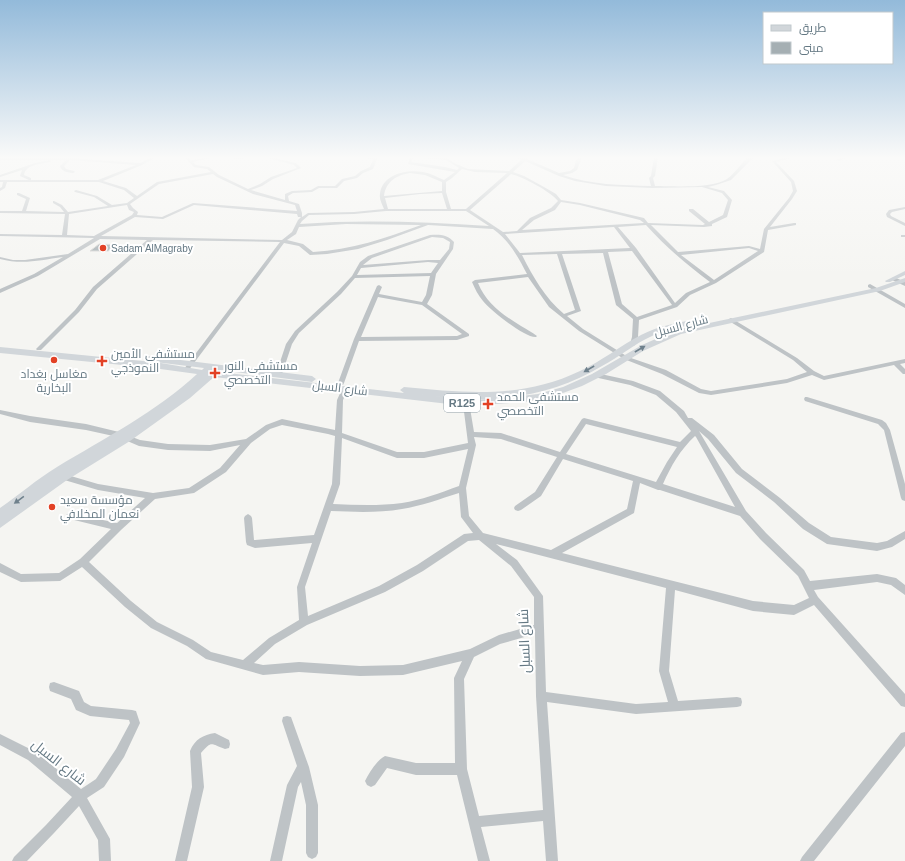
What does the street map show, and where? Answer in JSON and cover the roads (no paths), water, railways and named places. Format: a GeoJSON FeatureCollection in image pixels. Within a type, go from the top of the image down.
{"type":"FeatureCollection","features":[{"type":"Feature","properties":{"kind":"main road","name":"شارع السبل"},"geometry":{"type":"LineString","coordinates":[[0,343],[39,349],[491,403],[542,397],[581,384],[650,343],[679,332],[878,290],[901,281],[905,273]]}},
{"type":"Feature","properties":{"kind":"main road","name":"شارع السبل"},"geometry":{"type":"LineString","coordinates":[[466,400],[539,389],[559,384],[577,376],[617,352],[655,332],[674,326],[901,281]]}},
{"type":"Feature","properties":{"kind":"main road","name":"شارع السبل"},"geometry":{"type":"LineString","coordinates":[[0,350],[189,366]]}},
{"type":"Feature","properties":{"kind":"main road","name":"شارع السبل"},"geometry":{"type":"LineString","coordinates":[[212,370],[279,374],[343,386]]}},
{"type":"Feature","properties":{"kind":"main road"},"geometry":{"type":"LineString","coordinates":[[0,524],[64,477],[187,396],[212,370]]}},
{"type":"Feature","properties":{"kind":"main road"},"geometry":{"type":"LineString","coordinates":[[0,514],[60,471],[123,437]]}},
{"type":"Feature","properties":{"kind":"street"},"geometry":{"type":"LineString","coordinates":[[23,213],[28,198],[26,197]]}},
{"type":"Feature","properties":{"kind":"street"},"geometry":{"type":"LineString","coordinates":[[99,197],[112,207]]}},
{"type":"Feature","properties":{"kind":"street"},"geometry":{"type":"LineString","coordinates":[[0,212],[67,213],[128,204],[136,197]]}},
{"type":"Feature","properties":{"kind":"street"},"geometry":{"type":"LineString","coordinates":[[266,197],[297,204],[300,213],[300,220]]}},
{"type":"Feature","properties":{"kind":"street"},"geometry":{"type":"LineString","coordinates":[[383,197],[386,210]]}},
{"type":"Feature","properties":{"kind":"street"},"geometry":{"type":"LineString","coordinates":[[446,197],[449,209]]}},
{"type":"Feature","properties":{"kind":"street"},"geometry":{"type":"LineString","coordinates":[[467,210],[481,197]]}},
{"type":"Feature","properties":{"kind":"street"},"geometry":{"type":"LineString","coordinates":[[557,197],[560,201],[642,219],[662,241],[714,282]]}},
{"type":"Feature","properties":{"kind":"street"},"geometry":{"type":"LineString","coordinates":[[502,233],[648,224],[704,226],[725,216],[730,200],[728,197]]}},
{"type":"Feature","properties":{"kind":"street"},"geometry":{"type":"LineString","coordinates":[[636,319],[675,306],[688,294],[714,282],[762,251],[766,229],[791,197]]}},
{"type":"Feature","properties":{"kind":"street"},"geometry":{"type":"LineString","coordinates":[[518,232],[532,219],[553,209],[560,201]]}},
{"type":"Feature","properties":{"kind":"street"},"geometry":{"type":"LineString","coordinates":[[54,202],[61,206],[67,213],[64,236]]}},
{"type":"Feature","properties":{"kind":"street"},"geometry":{"type":"LineString","coordinates":[[128,204],[129,207],[136,212],[134,216]]}},
{"type":"Feature","properties":{"kind":"street"},"geometry":{"type":"LineString","coordinates":[[0,291],[36,275],[134,216],[163,218],[193,204],[300,213]]}},
{"type":"Feature","properties":{"kind":"street"},"geometry":{"type":"LineString","coordinates":[[905,208],[891,211],[888,214],[889,217],[905,225]]}},
{"type":"Feature","properties":{"kind":"street"},"geometry":{"type":"LineString","coordinates":[[189,366],[283,241],[294,233],[300,220],[308,214],[354,213],[386,210],[449,209],[467,210],[502,233],[519,254],[530,275],[551,306],[581,330],[626,358],[664,372],[699,391],[711,393],[787,381],[812,373]]}},
{"type":"Feature","properties":{"kind":"street"},"geometry":{"type":"LineString","coordinates":[[691,210],[710,224]]}},
{"type":"Feature","properties":{"kind":"street"},"geometry":{"type":"LineString","coordinates":[[297,226],[369,222],[463,225],[494,228]]}},
{"type":"Feature","properties":{"kind":"street"},"geometry":{"type":"LineString","coordinates":[[0,235],[283,241],[301,244],[312,254],[334,252],[385,238],[427,224]]}},
{"type":"Feature","properties":{"kind":"street"},"geometry":{"type":"LineString","coordinates":[[766,229],[794,224]]}},
{"type":"Feature","properties":{"kind":"street"},"geometry":{"type":"LineString","coordinates":[[616,227],[634,249],[675,306]]}},
{"type":"Feature","properties":{"kind":"street"},"geometry":{"type":"LineString","coordinates":[[279,374],[288,344],[297,332],[354,277],[362,263],[370,257],[432,236],[448,237],[452,242],[452,249],[433,274],[429,295],[424,304]]}},
{"type":"Feature","properties":{"kind":"street"},"geometry":{"type":"LineString","coordinates":[[39,349],[77,311],[95,288],[152,238]]}},
{"type":"Feature","properties":{"kind":"street"},"geometry":{"type":"LineString","coordinates":[[677,254],[749,247],[762,251]]}},
{"type":"Feature","properties":{"kind":"street"},"geometry":{"type":"LineString","coordinates":[[519,254],[634,249]]}},
{"type":"Feature","properties":{"kind":"street"},"geometry":{"type":"LineString","coordinates":[[605,251],[619,305],[636,319]]}},
{"type":"Feature","properties":{"kind":"street"},"geometry":{"type":"LineString","coordinates":[[559,252],[578,311],[563,316]]}},
{"type":"Feature","properties":{"kind":"street"},"geometry":{"type":"LineString","coordinates":[[0,258],[13,261],[25,261],[69,255]]}},
{"type":"Feature","properties":{"kind":"street"},"geometry":{"type":"LineString","coordinates":[[361,267],[428,261],[442,262]]}},
{"type":"Feature","properties":{"kind":"street"},"geometry":{"type":"LineString","coordinates":[[354,277],[433,274]]}},
{"type":"Feature","properties":{"kind":"street"},"geometry":{"type":"LineString","coordinates":[[530,275],[474,282],[486,301],[505,319],[534,336]]}},
{"type":"Feature","properties":{"kind":"street"},"geometry":{"type":"LineString","coordinates":[[870,286],[905,306]]}},
{"type":"Feature","properties":{"kind":"street"},"geometry":{"type":"LineString","coordinates":[[304,622],[301,587],[336,484],[340,400],[343,386],[357,339],[377,295],[379,287]]}},
{"type":"Feature","properties":{"kind":"street"},"geometry":{"type":"LineString","coordinates":[[357,339],[457,338],[467,335],[424,304],[377,295]]}},
{"type":"Feature","properties":{"kind":"street"},"geometry":{"type":"LineString","coordinates":[[633,344],[637,336],[635,324],[636,319]]}},
{"type":"Feature","properties":{"kind":"street"},"geometry":{"type":"LineString","coordinates":[[731,320],[795,360],[812,373],[824,378],[905,361]]}},
{"type":"Feature","properties":{"kind":"street"},"geometry":{"type":"LineString","coordinates":[[895,363],[905,372]]}},
{"type":"Feature","properties":{"kind":"street"},"geometry":{"type":"LineString","coordinates":[[596,375],[631,383],[658,393],[711,437],[739,471],[777,500],[806,526],[830,541],[877,548],[889,544],[905,535]]}},
{"type":"Feature","properties":{"kind":"street"},"geometry":{"type":"LineString","coordinates":[[807,399],[880,422],[884,425],[905,498]]}},
{"type":"Feature","properties":{"kind":"street","name":"شارع السبل"},"geometry":{"type":"LineString","coordinates":[[466,400],[472,445],[462,488],[465,517],[480,536],[514,563],[538,596],[542,696],[552,861]]}},
{"type":"Feature","properties":{"kind":"street"},"geometry":{"type":"LineString","coordinates":[[679,411],[695,432],[742,513],[801,573],[815,600],[905,702]]}},
{"type":"Feature","properties":{"kind":"street"},"geometry":{"type":"LineString","coordinates":[[0,412],[30,419],[86,427],[146,444],[182,448],[210,448],[248,441]]}},
{"type":"Feature","properties":{"kind":"street"},"geometry":{"type":"LineString","coordinates":[[518,508],[538,494],[584,421],[681,445]]}},
{"type":"Feature","properties":{"kind":"street"},"geometry":{"type":"LineString","coordinates":[[64,477],[98,487],[152,496],[191,491],[223,470],[248,441],[268,427],[282,422],[329,431],[397,455],[424,455],[472,445]]}},
{"type":"Feature","properties":{"kind":"street"},"geometry":{"type":"LineString","coordinates":[[658,487],[670,462],[681,445],[695,432]]}},
{"type":"Feature","properties":{"kind":"street"},"geometry":{"type":"LineString","coordinates":[[470,434],[501,436],[742,513]]}},
{"type":"Feature","properties":{"kind":"street"},"geometry":{"type":"LineString","coordinates":[[552,554],[631,510],[637,480]]}},
{"type":"Feature","properties":{"kind":"street"},"geometry":{"type":"LineString","coordinates":[[328,507],[370,509],[401,506],[426,500],[462,488]]}},
{"type":"Feature","properties":{"kind":"street"},"geometry":{"type":"LineString","coordinates":[[0,567],[21,578],[60,577],[83,562],[152,496]]}},
{"type":"Feature","properties":{"kind":"street"},"geometry":{"type":"LineString","coordinates":[[70,516],[118,527]]}},
{"type":"Feature","properties":{"kind":"street"},"geometry":{"type":"LineString","coordinates":[[248,518],[250,542],[255,544],[317,539]]}},
{"type":"Feature","properties":{"kind":"street"},"geometry":{"type":"LineString","coordinates":[[244,665],[272,641],[304,622],[382,589],[420,568],[467,537],[480,536],[753,606],[794,610],[815,600]]}},
{"type":"Feature","properties":{"kind":"street"},"geometry":{"type":"LineString","coordinates":[[83,562],[128,604],[154,625],[190,643],[209,656],[263,670],[298,667],[360,671],[404,670],[471,654],[499,640],[539,628]]}},
{"type":"Feature","properties":{"kind":"street"},"geometry":{"type":"LineString","coordinates":[[808,586],[877,578],[893,581],[905,591]]}},
{"type":"Feature","properties":{"kind":"street"},"geometry":{"type":"LineString","coordinates":[[671,585],[664,671],[674,706]]}},
{"type":"Feature","properties":{"kind":"street"},"geometry":{"type":"LineString","coordinates":[[471,654],[459,678],[461,769],[484,861]]}},
{"type":"Feature","properties":{"kind":"street"},"geometry":{"type":"LineString","coordinates":[[18,861],[80,796],[100,783],[120,753],[135,723],[132,715],[90,711],[80,706],[75,695],[54,687]]}},
{"type":"Feature","properties":{"kind":"street"},"geometry":{"type":"LineString","coordinates":[[542,696],[636,709],[736,702]]}},
{"type":"Feature","properties":{"kind":"street"},"geometry":{"type":"LineString","coordinates":[[286,721],[303,767],[312,805],[312,853]]}},
{"type":"Feature","properties":{"kind":"street"},"geometry":{"type":"LineString","coordinates":[[806,861],[905,737]]}},
{"type":"Feature","properties":{"kind":"street"},"geometry":{"type":"LineString","coordinates":[[181,861],[198,787],[195,751],[205,740],[215,738],[225,744]]}},
{"type":"Feature","properties":{"kind":"street","name":"شارع السبل"},"geometry":{"type":"LineString","coordinates":[[0,739],[32,756],[80,796],[104,839],[105,861]]}},
{"type":"Feature","properties":{"kind":"street"},"geometry":{"type":"LineString","coordinates":[[371,781],[385,762],[416,769],[461,769]]}},
{"type":"Feature","properties":{"kind":"street"},"geometry":{"type":"LineString","coordinates":[[276,861],[294,785],[303,767]]}},
{"type":"Feature","properties":{"kind":"street"},"geometry":{"type":"LineString","coordinates":[[474,822],[549,815]]}},
{"type":"Feature","properties":{"kind":"place","name":"Sadam AlMagraby"},"geometry":{"type":"Point","coordinates":[103,248]}},
{"type":"Feature","properties":{"kind":"place","name":"مغاسل بغداد البخارية"},"geometry":{"type":"Point","coordinates":[54,360]}},
{"type":"Feature","properties":{"kind":"place","name":"مستشفى الأمين النموذجي"},"geometry":{"type":"Point","coordinates":[102,361]}},
{"type":"Feature","properties":{"kind":"place","name":"مستشفى النور التخصصي"},"geometry":{"type":"Point","coordinates":[215,373]}},
{"type":"Feature","properties":{"kind":"place","name":"مستشفى الحمد التخصصي"},"geometry":{"type":"Point","coordinates":[488,404]}},
{"type":"Feature","properties":{"kind":"place","name":"مؤسسة سعيد نعمان المخلافي"},"geometry":{"type":"Point","coordinates":[52,507]}}]}
